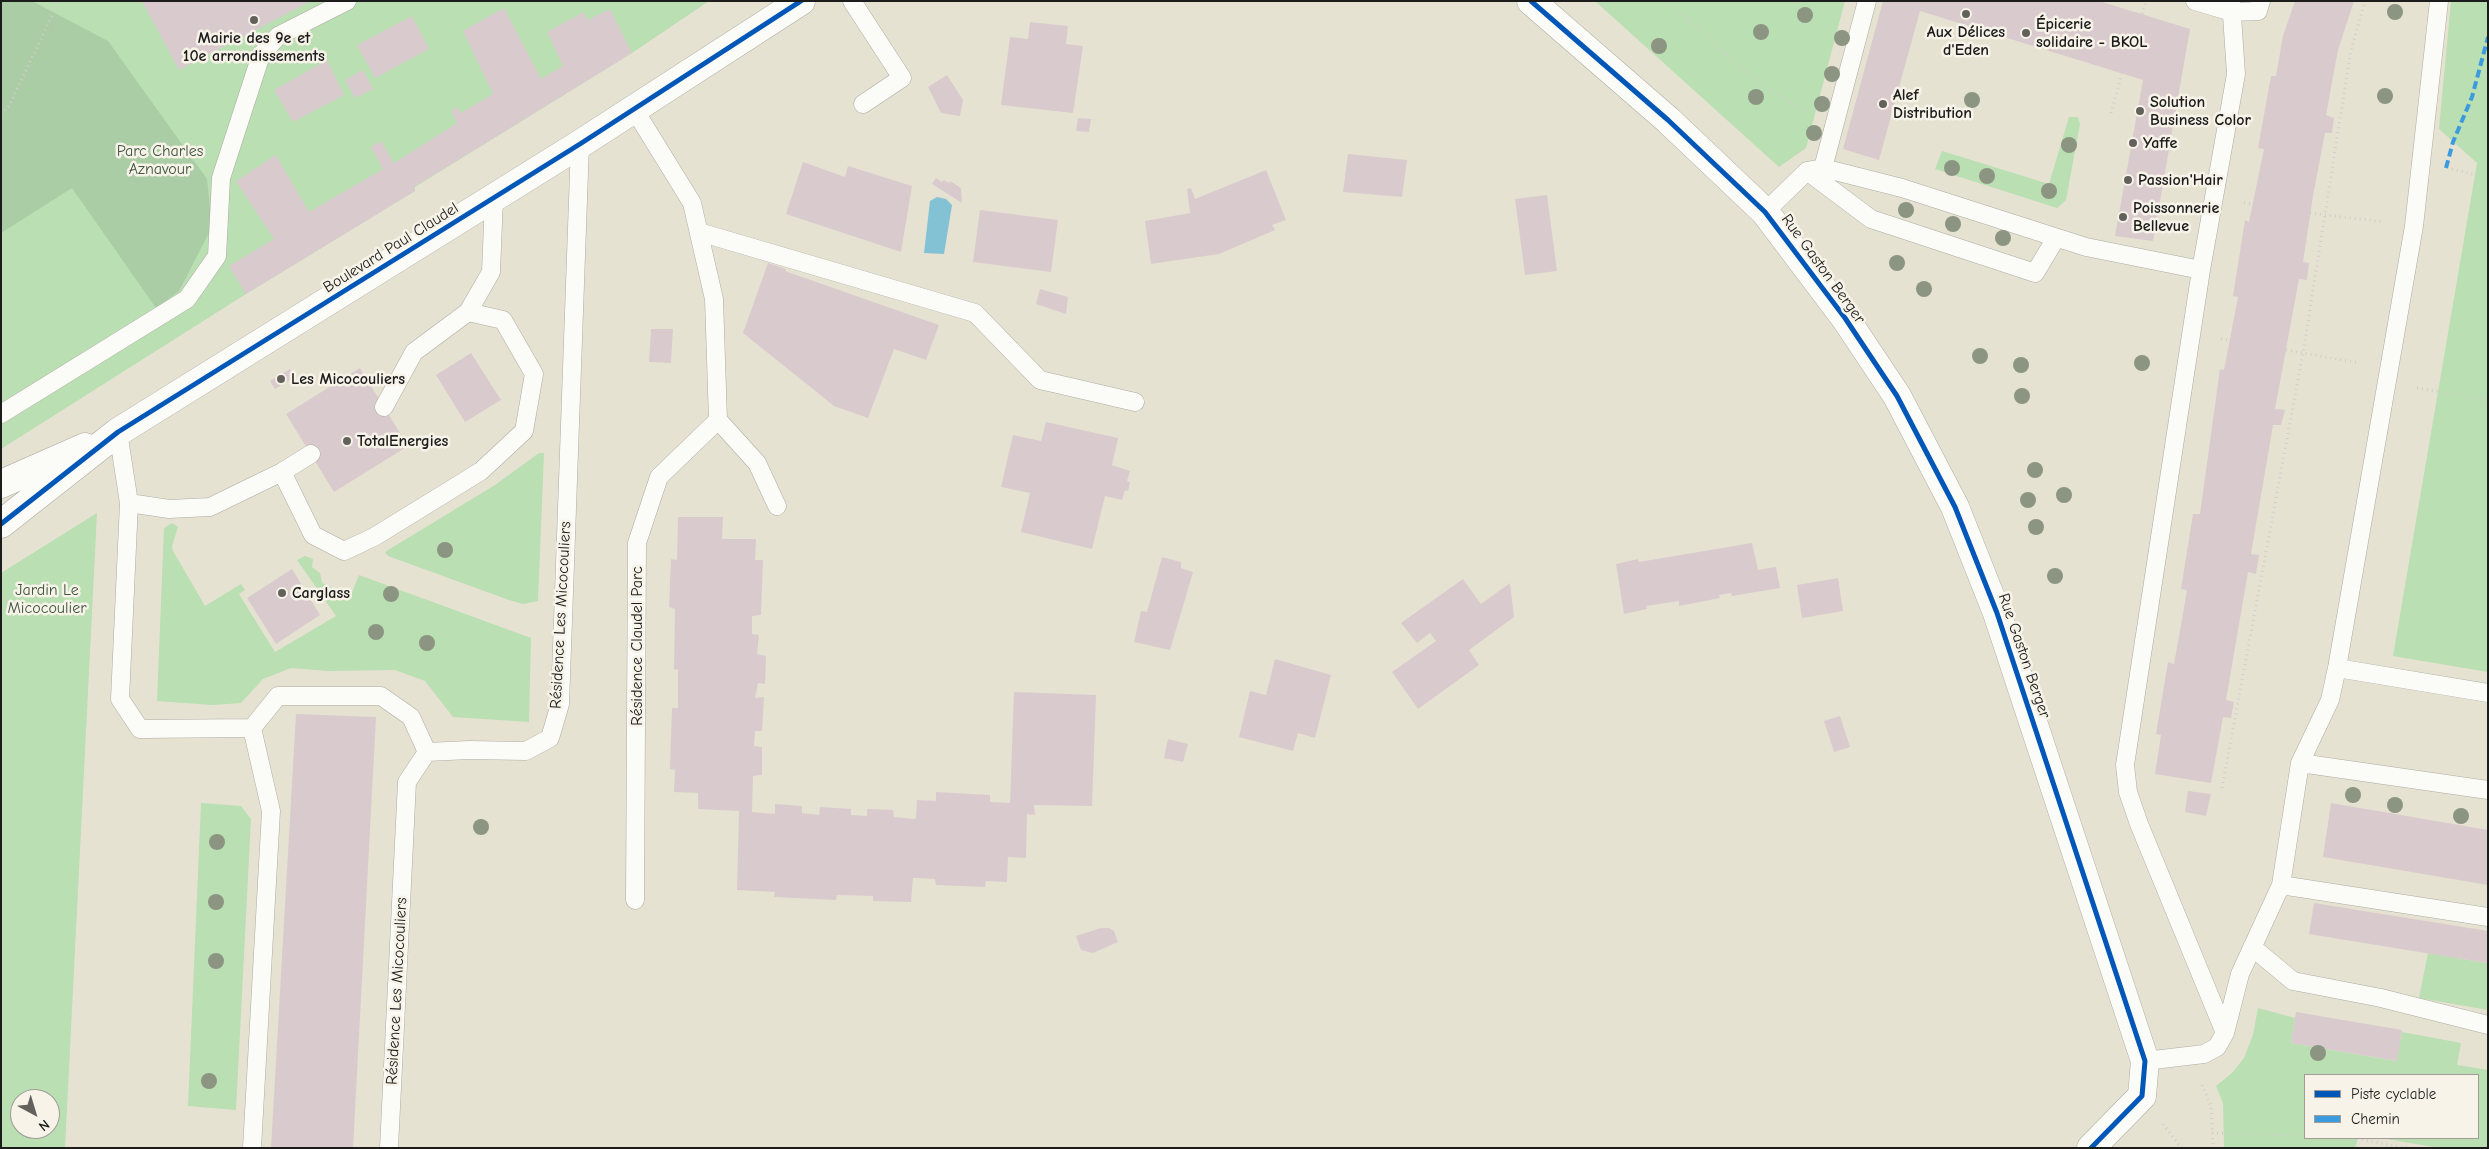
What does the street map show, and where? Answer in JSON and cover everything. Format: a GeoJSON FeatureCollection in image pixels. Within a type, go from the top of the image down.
{"type":"FeatureCollection","features":[{"type":"Feature","properties":{"kind":"street","name":"Boulevard Paul Claudel"},"geometry":{"type":"LineString","coordinates":[[1,524],[118,432],[580,144],[801,1]]}},
{"type":"Feature","properties":{"kind":"street","name":"Rue Gaston Berger"},"geometry":{"type":"LineString","coordinates":[[1531,1],[1668,120],[1765,212],[1845,318],[1897,396],[1955,507],[2000,620],[2145,1061],[2142,1096],[2090,1148]]}},
{"type":"Feature","properties":{"kind":"street","name":"Boulevard Paul Claudel"},"geometry":{"type":"LineString","coordinates":[[1,484],[118,432]]}},
{"type":"Feature","properties":{"kind":"lane"},"geometry":{"type":"LineString","coordinates":[[1,414],[187,299],[217,256],[221,178],[261,55],[278,36],[347,1]]}},
{"type":"Feature","properties":{"kind":"lane"},"geometry":{"type":"LineString","coordinates":[[852,1],[902,78],[863,104]]}},
{"type":"Feature","properties":{"kind":"lane"},"geometry":{"type":"LineString","coordinates":[[1765,212],[1815,169],[1834,127],[1867,1]]}},
{"type":"Feature","properties":{"kind":"lane"},"geometry":{"type":"LineString","coordinates":[[2195,1],[2258,11],[2261,1]]}},
{"type":"Feature","properties":{"kind":"lane"},"geometry":{"type":"LineString","coordinates":[[2145,1061],[2189,1054],[2204,1054],[2217,1047],[2225,1033],[2240,974],[2281,885],[2300,763],[2330,700],[2337,668],[2414,226],[2439,1]]}},
{"type":"Feature","properties":{"kind":"lane"},"geometry":{"type":"LineString","coordinates":[[2225,1033],[2139,824],[2128,792],[2125,765],[2201,270],[2236,74],[2232,7]]}},
{"type":"Feature","properties":{"kind":"lane"},"geometry":{"type":"LineString","coordinates":[[634,109],[692,203],[714,299],[718,420],[757,463],[777,506]]}},
{"type":"Feature","properties":{"kind":"lane","name":"Résidence Les Micocouliers"},"geometry":{"type":"LineString","coordinates":[[389,1148],[407,782],[427,752],[526,751],[550,738],[560,704],[580,144]]}},
{"type":"Feature","properties":{"kind":"lane"},"geometry":{"type":"LineString","coordinates":[[1815,169],[1902,188],[2086,247],[2201,270]]}},
{"type":"Feature","properties":{"kind":"lane"},"geometry":{"type":"LineString","coordinates":[[1815,169],[1871,219],[2035,273],[2056,238]]}},
{"type":"Feature","properties":{"kind":"lane"},"geometry":{"type":"LineString","coordinates":[[384,407],[414,352],[468,312],[491,272],[494,198]]}},
{"type":"Feature","properties":{"kind":"lane"},"geometry":{"type":"LineString","coordinates":[[699,232],[975,313],[1040,380],[1135,402]]}},
{"type":"Feature","properties":{"kind":"lane"},"geometry":{"type":"LineString","coordinates":[[282,472],[313,535],[344,551],[374,537],[481,471],[524,431],[534,374],[503,320],[468,312]]}},
{"type":"Feature","properties":{"kind":"lane","name":"Résidence Claudel Parc"},"geometry":{"type":"LineString","coordinates":[[635,900],[637,544],[658,477],[718,420]]}},
{"type":"Feature","properties":{"kind":"lane"},"geometry":{"type":"LineString","coordinates":[[118,432],[129,503],[120,698],[140,729],[252,728]]}},
{"type":"Feature","properties":{"kind":"lane"},"geometry":{"type":"LineString","coordinates":[[129,503],[168,509],[210,507],[282,472],[311,454]]}},
{"type":"Feature","properties":{"kind":"lane"},"geometry":{"type":"LineString","coordinates":[[2337,668],[2488,693]]}},
{"type":"Feature","properties":{"kind":"lane"},"geometry":{"type":"LineString","coordinates":[[252,728],[278,696],[382,696],[411,717],[427,752]]}},
{"type":"Feature","properties":{"kind":"lane"},"geometry":{"type":"LineString","coordinates":[[252,728],[271,811],[252,1148]]}},
{"type":"Feature","properties":{"kind":"lane"},"geometry":{"type":"LineString","coordinates":[[2300,763],[2488,790]]}},
{"type":"Feature","properties":{"kind":"lane"},"geometry":{"type":"LineString","coordinates":[[2281,885],[2488,917]]}},
{"type":"Feature","properties":{"kind":"lane"},"geometry":{"type":"LineString","coordinates":[[2252,947],[2294,981],[2382,998],[2488,1025]]}},
{"type":"Feature","properties":{"kind":"path"},"geometry":{"type":"LineString","coordinates":[[1,114],[9,106],[59,1]]}},
{"type":"Feature","properties":{"kind":"path"},"geometry":{"type":"LineString","coordinates":[[1667,1],[1762,86],[1834,127]]}},
{"type":"Feature","properties":{"kind":"path"},"geometry":{"type":"LineString","coordinates":[[2142,14],[2146,1]]}},
{"type":"Feature","properties":{"kind":"path"},"geometry":{"type":"LineString","coordinates":[[2222,788],[2303,353],[2351,50],[2366,1]]}},
{"type":"Feature","properties":{"kind":"path"},"geometry":{"type":"LineString","coordinates":[[2110,113],[2122,74]]}},
{"type":"Feature","properties":{"kind":"path"},"geometry":{"type":"LineString","coordinates":[[2310,213],[2414,226]]}},
{"type":"Feature","properties":{"kind":"path"},"geometry":{"type":"LineString","coordinates":[[2286,350],[2488,400]]}},
{"type":"Feature","properties":{"kind":"path"},"geometry":{"type":"LineString","coordinates":[[2189,1054],[2211,1106],[2213,1148]]}},
{"type":"Feature","properties":{"kind":"path"},"geometry":{"type":"LineString","coordinates":[[1,1080],[12,1080]]}},
{"type":"Feature","properties":{"kind":"path"},"geometry":{"type":"LineString","coordinates":[[2212,1133],[2304,1136]]}},
{"type":"Feature","properties":{"kind":"path"},"geometry":{"type":"LineString","coordinates":[[2358,1139],[2408,1148]]}},
{"type":"Feature","properties":{"kind":"green space","name":"Parc Charles Aznavour"},"geometry":{"type":"Polygon","coordinates":[[[1,1],[709,1],[632,53],[415,187],[415,191],[246,294],[1,449],[1,1]]]}},
{"type":"Feature","properties":{"kind":"green space"},"geometry":{"type":"Polygon","coordinates":[[[1,1],[32,1],[108,41],[207,179],[212,227],[179,291],[156,308],[72,188],[1,233],[1,1]]]}},
{"type":"Feature","properties":{"kind":"green space"},"geometry":{"type":"Polygon","coordinates":[[[1595,1],[1845,1],[1806,148],[1779,167],[1595,1]]]}},
{"type":"Feature","properties":{"kind":"green space"},"geometry":{"type":"Polygon","coordinates":[[[2451,1],[2488,1],[2488,672],[2393,656],[2477,163],[2439,129],[2451,1]]]}},
{"type":"Feature","properties":{"kind":"green space"},"geometry":{"type":"Polygon","coordinates":[[[2069,117],[2078,117],[2080,124],[2066,200],[2057,208],[1935,169],[1942,151],[2049,184],[2069,117]]]}},
{"type":"Feature","properties":{"kind":"green space"},"geometry":{"type":"Polygon","coordinates":[[[539,453],[544,453],[538,601],[523,604],[509,600],[388,556],[385,552],[495,485],[539,453]]]}},
{"type":"Feature","properties":{"kind":"green space","name":"Jardin Le Micocoulier"},"geometry":{"type":"Polygon","coordinates":[[[97,513],[65,1148],[1,1148],[1,573],[97,513]]]}},
{"type":"Feature","properties":{"kind":"green space"},"geometry":{"type":"Polygon","coordinates":[[[172,523],[178,527],[172,546],[173,551],[205,606],[241,584],[245,590],[239,594],[275,652],[336,616],[297,560],[305,556],[313,559],[312,567],[320,573],[322,583],[351,595],[359,575],[531,638],[529,722],[453,717],[425,681],[395,670],[328,671],[291,668],[263,679],[241,703],[213,705],[157,701],[164,528],[172,523]]]}},
{"type":"Feature","properties":{"kind":"green space"},"geometry":{"type":"Polygon","coordinates":[[[201,803],[241,806],[251,819],[236,1110],[188,1106],[201,803]]]}},
{"type":"Feature","properties":{"kind":"green space"},"geometry":{"type":"Polygon","coordinates":[[[2428,953],[2486,963],[2488,957],[2488,1010],[2419,998],[2428,953]]]}},
{"type":"Feature","properties":{"kind":"green space"},"geometry":{"type":"Polygon","coordinates":[[[2258,1008],[2295,1018],[2291,1043],[2396,1061],[2402,1032],[2461,1043],[2457,1065],[2488,1070],[2488,1148],[2440,1148],[2387,1139],[2479,1139],[2479,1074],[2304,1074],[2304,1139],[2358,1139],[2355,1148],[2224,1148],[2223,1103],[2216,1086],[2232,1073],[2244,1058],[2253,1035],[2258,1008]]]}},
{"type":"Feature","properties":{"kind":"water"},"geometry":{"type":"Polygon","coordinates":[[[937,197],[946,199],[952,205],[944,254],[924,253],[930,201],[937,197]]]}},
{"type":"Feature","properties":{"kind":"building","name":"Mairie des 9e et 10e arrondissements"},"geometry":{"type":"Polygon","coordinates":[[[142,1],[311,1],[179,70],[142,1]]]}},
{"type":"Feature","properties":{"kind":"building"},"geometry":{"type":"Polygon","coordinates":[[[1883,1],[2099,1],[2190,29],[2153,241],[2115,236],[2143,80],[1920,11],[1879,160],[1843,149],[1883,1]]]}},
{"type":"Feature","properties":{"kind":"building"},"geometry":{"type":"Polygon","coordinates":[[[2295,1],[2354,1],[2338,50],[2326,115],[2334,118],[2332,133],[2325,133],[2313,196],[2303,262],[2309,263],[2307,280],[2299,279],[2275,409],[2285,410],[2281,425],[2273,425],[2251,554],[2259,555],[2256,574],[2248,572],[2226,700],[2234,702],[2231,718],[2223,717],[2211,783],[2155,774],[2161,735],[2156,734],[2168,662],[2174,664],[2181,625],[2187,590],[2181,589],[2193,514],[2200,514],[2220,369],[2224,370],[2238,297],[2233,296],[2245,220],[2249,222],[2264,149],[2258,148],[2271,76],[2276,76],[2283,36],[2295,1]]]}},
{"type":"Feature","properties":{"kind":"building"},"geometry":{"type":"Polygon","coordinates":[[[504,8],[541,79],[563,66],[547,32],[584,12],[587,20],[610,9],[632,53],[414,187],[415,191],[246,294],[229,266],[274,239],[236,181],[276,155],[309,212],[383,169],[371,147],[381,141],[394,163],[457,123],[451,111],[458,107],[461,113],[493,94],[463,31],[504,8]]]}},
{"type":"Feature","properties":{"kind":"building"},"geometry":{"type":"Polygon","coordinates":[[[412,16],[429,49],[375,78],[357,45],[412,16]]]}},
{"type":"Feature","properties":{"kind":"building"},"geometry":{"type":"Polygon","coordinates":[[[1030,22],[1068,26],[1066,44],[1083,46],[1073,113],[1001,105],[1010,37],[1028,39],[1030,22]]]}},
{"type":"Feature","properties":{"kind":"building"},"geometry":{"type":"Polygon","coordinates":[[[327,60],[344,95],[293,122],[274,90],[327,60]]]}},
{"type":"Feature","properties":{"kind":"building"},"geometry":{"type":"Polygon","coordinates":[[[363,70],[373,89],[355,98],[345,80],[363,70]]]}},
{"type":"Feature","properties":{"kind":"building"},"geometry":{"type":"Polygon","coordinates":[[[947,75],[963,100],[960,116],[941,113],[928,87],[947,75]]]}},
{"type":"Feature","properties":{"kind":"building"},"geometry":{"type":"Polygon","coordinates":[[[1078,118],[1091,119],[1089,132],[1076,131],[1078,118]]]}},
{"type":"Feature","properties":{"kind":"building"},"geometry":{"type":"Polygon","coordinates":[[[1348,154],[1407,160],[1402,197],[1343,192],[1348,154]]]}},
{"type":"Feature","properties":{"kind":"building"},"geometry":{"type":"Polygon","coordinates":[[[803,162],[845,177],[848,166],[912,186],[901,252],[786,214],[803,162]]]}},
{"type":"Feature","properties":{"kind":"building"},"geometry":{"type":"Polygon","coordinates":[[[1266,170],[1286,220],[1272,225],[1275,230],[1219,254],[1151,264],[1145,221],[1190,213],[1187,189],[1191,188],[1195,199],[1266,170]]]}},
{"type":"Feature","properties":{"kind":"building"},"geometry":{"type":"Polygon","coordinates":[[[936,178],[942,182],[944,180],[949,183],[950,181],[961,188],[962,203],[932,184],[936,178]]]}},
{"type":"Feature","properties":{"kind":"building"},"geometry":{"type":"Polygon","coordinates":[[[1547,195],[1557,271],[1525,275],[1515,199],[1547,195]]]}},
{"type":"Feature","properties":{"kind":"building"},"geometry":{"type":"Polygon","coordinates":[[[980,210],[1058,220],[1051,272],[973,262],[980,210]]]}},
{"type":"Feature","properties":{"kind":"building"},"geometry":{"type":"Polygon","coordinates":[[[768,263],[786,269],[785,271],[939,325],[926,360],[894,349],[868,418],[834,406],[743,333],[768,263]]]}},
{"type":"Feature","properties":{"kind":"building"},"geometry":{"type":"Polygon","coordinates":[[[1040,289],[1068,297],[1066,314],[1036,304],[1040,289]]]}},
{"type":"Feature","properties":{"kind":"building"},"geometry":{"type":"Polygon","coordinates":[[[651,329],[673,329],[671,363],[649,362],[651,329]]]}},
{"type":"Feature","properties":{"kind":"building"},"geometry":{"type":"Polygon","coordinates":[[[471,353],[501,400],[465,422],[436,375],[471,353]]]}},
{"type":"Feature","properties":{"kind":"building"},"geometry":{"type":"Polygon","coordinates":[[[360,368],[408,446],[334,492],[286,414],[360,368]]]}},
{"type":"Feature","properties":{"kind":"building"},"geometry":{"type":"Polygon","coordinates":[[[290,369],[295,377],[275,389],[270,381],[290,369]]]}},
{"type":"Feature","properties":{"kind":"building"},"geometry":{"type":"Polygon","coordinates":[[[1046,422],[1118,438],[1112,465],[1130,471],[1127,481],[1130,482],[1128,491],[1125,490],[1122,500],[1105,496],[1092,549],[1021,532],[1030,493],[1001,487],[1013,435],[1041,441],[1046,422]]]}},
{"type":"Feature","properties":{"kind":"building"},"geometry":{"type":"Polygon","coordinates":[[[678,517],[723,517],[722,539],[756,539],[755,560],[763,560],[761,615],[752,616],[752,634],[759,635],[757,654],[766,656],[765,684],[758,683],[755,698],[764,697],[762,731],[755,731],[754,746],[762,747],[762,775],[753,776],[752,812],[775,814],[775,804],[802,806],[802,813],[819,815],[820,807],[851,809],[851,815],[867,816],[867,809],[893,810],[894,817],[914,819],[916,818],[917,800],[936,801],[936,792],[990,795],[990,802],[1010,803],[1014,692],[1096,695],[1092,806],[1034,805],[1035,815],[1027,814],[1026,858],[1008,857],[1007,882],[986,881],[985,887],[936,885],[935,879],[913,878],[911,902],[873,901],[873,896],[837,895],[836,900],[774,897],[775,892],[737,890],[739,811],[698,809],[698,793],[674,792],[675,770],[670,769],[672,708],[678,708],[678,669],[674,670],[675,609],[669,607],[671,559],[677,560],[678,517]]]}},
{"type":"Feature","properties":{"kind":"building"},"geometry":{"type":"Polygon","coordinates":[[[1752,543],[1758,570],[1776,567],[1780,588],[1732,596],[1731,593],[1719,595],[1720,598],[1679,606],[1679,601],[1646,606],[1647,609],[1624,614],[1616,564],[1638,559],[1639,562],[1752,543]]]}},
{"type":"Feature","properties":{"kind":"building"},"geometry":{"type":"Polygon","coordinates":[[[1162,557],[1181,562],[1181,568],[1193,572],[1170,650],[1134,642],[1141,611],[1147,612],[1162,557]]]}},
{"type":"Feature","properties":{"kind":"building"},"geometry":{"type":"Polygon","coordinates":[[[292,569],[320,615],[276,644],[247,598],[292,569]]]}},
{"type":"Feature","properties":{"kind":"building"},"geometry":{"type":"Polygon","coordinates":[[[1838,578],[1843,611],[1802,618],[1797,585],[1838,578]]]}},
{"type":"Feature","properties":{"kind":"building"},"geometry":{"type":"Polygon","coordinates":[[[1463,579],[1481,604],[1510,583],[1514,617],[1469,650],[1479,665],[1418,709],[1392,672],[1436,641],[1430,633],[1417,643],[1401,623],[1463,579]]]}},
{"type":"Feature","properties":{"kind":"building"},"geometry":{"type":"Polygon","coordinates":[[[1275,659],[1331,675],[1315,738],[1298,733],[1293,751],[1239,737],[1250,691],[1266,695],[1275,659]]]}},
{"type":"Feature","properties":{"kind":"building"},"geometry":{"type":"Polygon","coordinates":[[[296,714],[376,717],[353,1148],[271,1148],[296,714]]]}},
{"type":"Feature","properties":{"kind":"building"},"geometry":{"type":"Polygon","coordinates":[[[1840,716],[1850,747],[1834,752],[1824,721],[1840,716]]]}},
{"type":"Feature","properties":{"kind":"building"},"geometry":{"type":"Polygon","coordinates":[[[1168,739],[1188,744],[1183,762],[1164,758],[1168,739]]]}},
{"type":"Feature","properties":{"kind":"building"},"geometry":{"type":"Polygon","coordinates":[[[2188,791],[2211,794],[2206,816],[2185,812],[2188,791]]]}},
{"type":"Feature","properties":{"kind":"building"},"geometry":{"type":"Polygon","coordinates":[[[2331,803],[2488,830],[2488,885],[2323,857],[2331,803]]]}},
{"type":"Feature","properties":{"kind":"building"},"geometry":{"type":"Polygon","coordinates":[[[2314,903],[2488,931],[2487,963],[2309,934],[2314,903]]]}},
{"type":"Feature","properties":{"kind":"building"},"geometry":{"type":"Polygon","coordinates":[[[1101,928],[1109,928],[1114,931],[1118,942],[1093,953],[1081,950],[1076,936],[1101,928]]]}},
{"type":"Feature","properties":{"kind":"building"},"geometry":{"type":"Polygon","coordinates":[[[2296,1012],[2402,1030],[2397,1061],[2291,1043],[2296,1012]]]}},
{"type":"Feature","properties":{"kind":"marked path"},"geometry":{"type":"LineString","coordinates":[[2446,168],[2453,142],[2472,97],[2488,37]]}},
{"type":"Feature","properties":{"kind":"cycle path"},"geometry":{"type":"LineString","coordinates":[[1,524],[118,432],[580,144],[801,1]]}},
{"type":"Feature","properties":{"kind":"cycle path"},"geometry":{"type":"LineString","coordinates":[[1531,1],[1668,120],[1765,212],[1845,318],[1897,396],[1955,507],[1997,613],[2145,1061],[2142,1096],[2091,1148]]}},
{"type":"Feature","properties":{"kind":"place","name":"Aux Délices d'Eden"},"geometry":{"type":"Point","coordinates":[1966,14]}},
{"type":"Feature","properties":{"kind":"place","name":"Mairie des 9e et 10e arrondissements"},"geometry":{"type":"Point","coordinates":[254,20]}},
{"type":"Feature","properties":{"kind":"place","name":"Épicerie solidaire - BKOL"},"geometry":{"type":"Point","coordinates":[2026,33]}},
{"type":"Feature","properties":{"kind":"place","name":"Alef Distribution"},"geometry":{"type":"Point","coordinates":[1883,104]}},
{"type":"Feature","properties":{"kind":"place","name":"Solution Business Color"},"geometry":{"type":"Point","coordinates":[2140,111]}},
{"type":"Feature","properties":{"kind":"place","name":"Yaffe"},"geometry":{"type":"Point","coordinates":[2133,143]}},
{"type":"Feature","properties":{"kind":"place","name":"Passion'Hair"},"geometry":{"type":"Point","coordinates":[2128,180]}},
{"type":"Feature","properties":{"kind":"place","name":"Poissonnerie Bellevue"},"geometry":{"type":"Point","coordinates":[2123,217]}},
{"type":"Feature","properties":{"kind":"place","name":"Les Micocouliers"},"geometry":{"type":"Point","coordinates":[281,379]}},
{"type":"Feature","properties":{"kind":"place","name":"TotalEnergies"},"geometry":{"type":"Point","coordinates":[347,441]}},
{"type":"Feature","properties":{"kind":"place","name":"Carglass"},"geometry":{"type":"Point","coordinates":[282,593]}}]}
